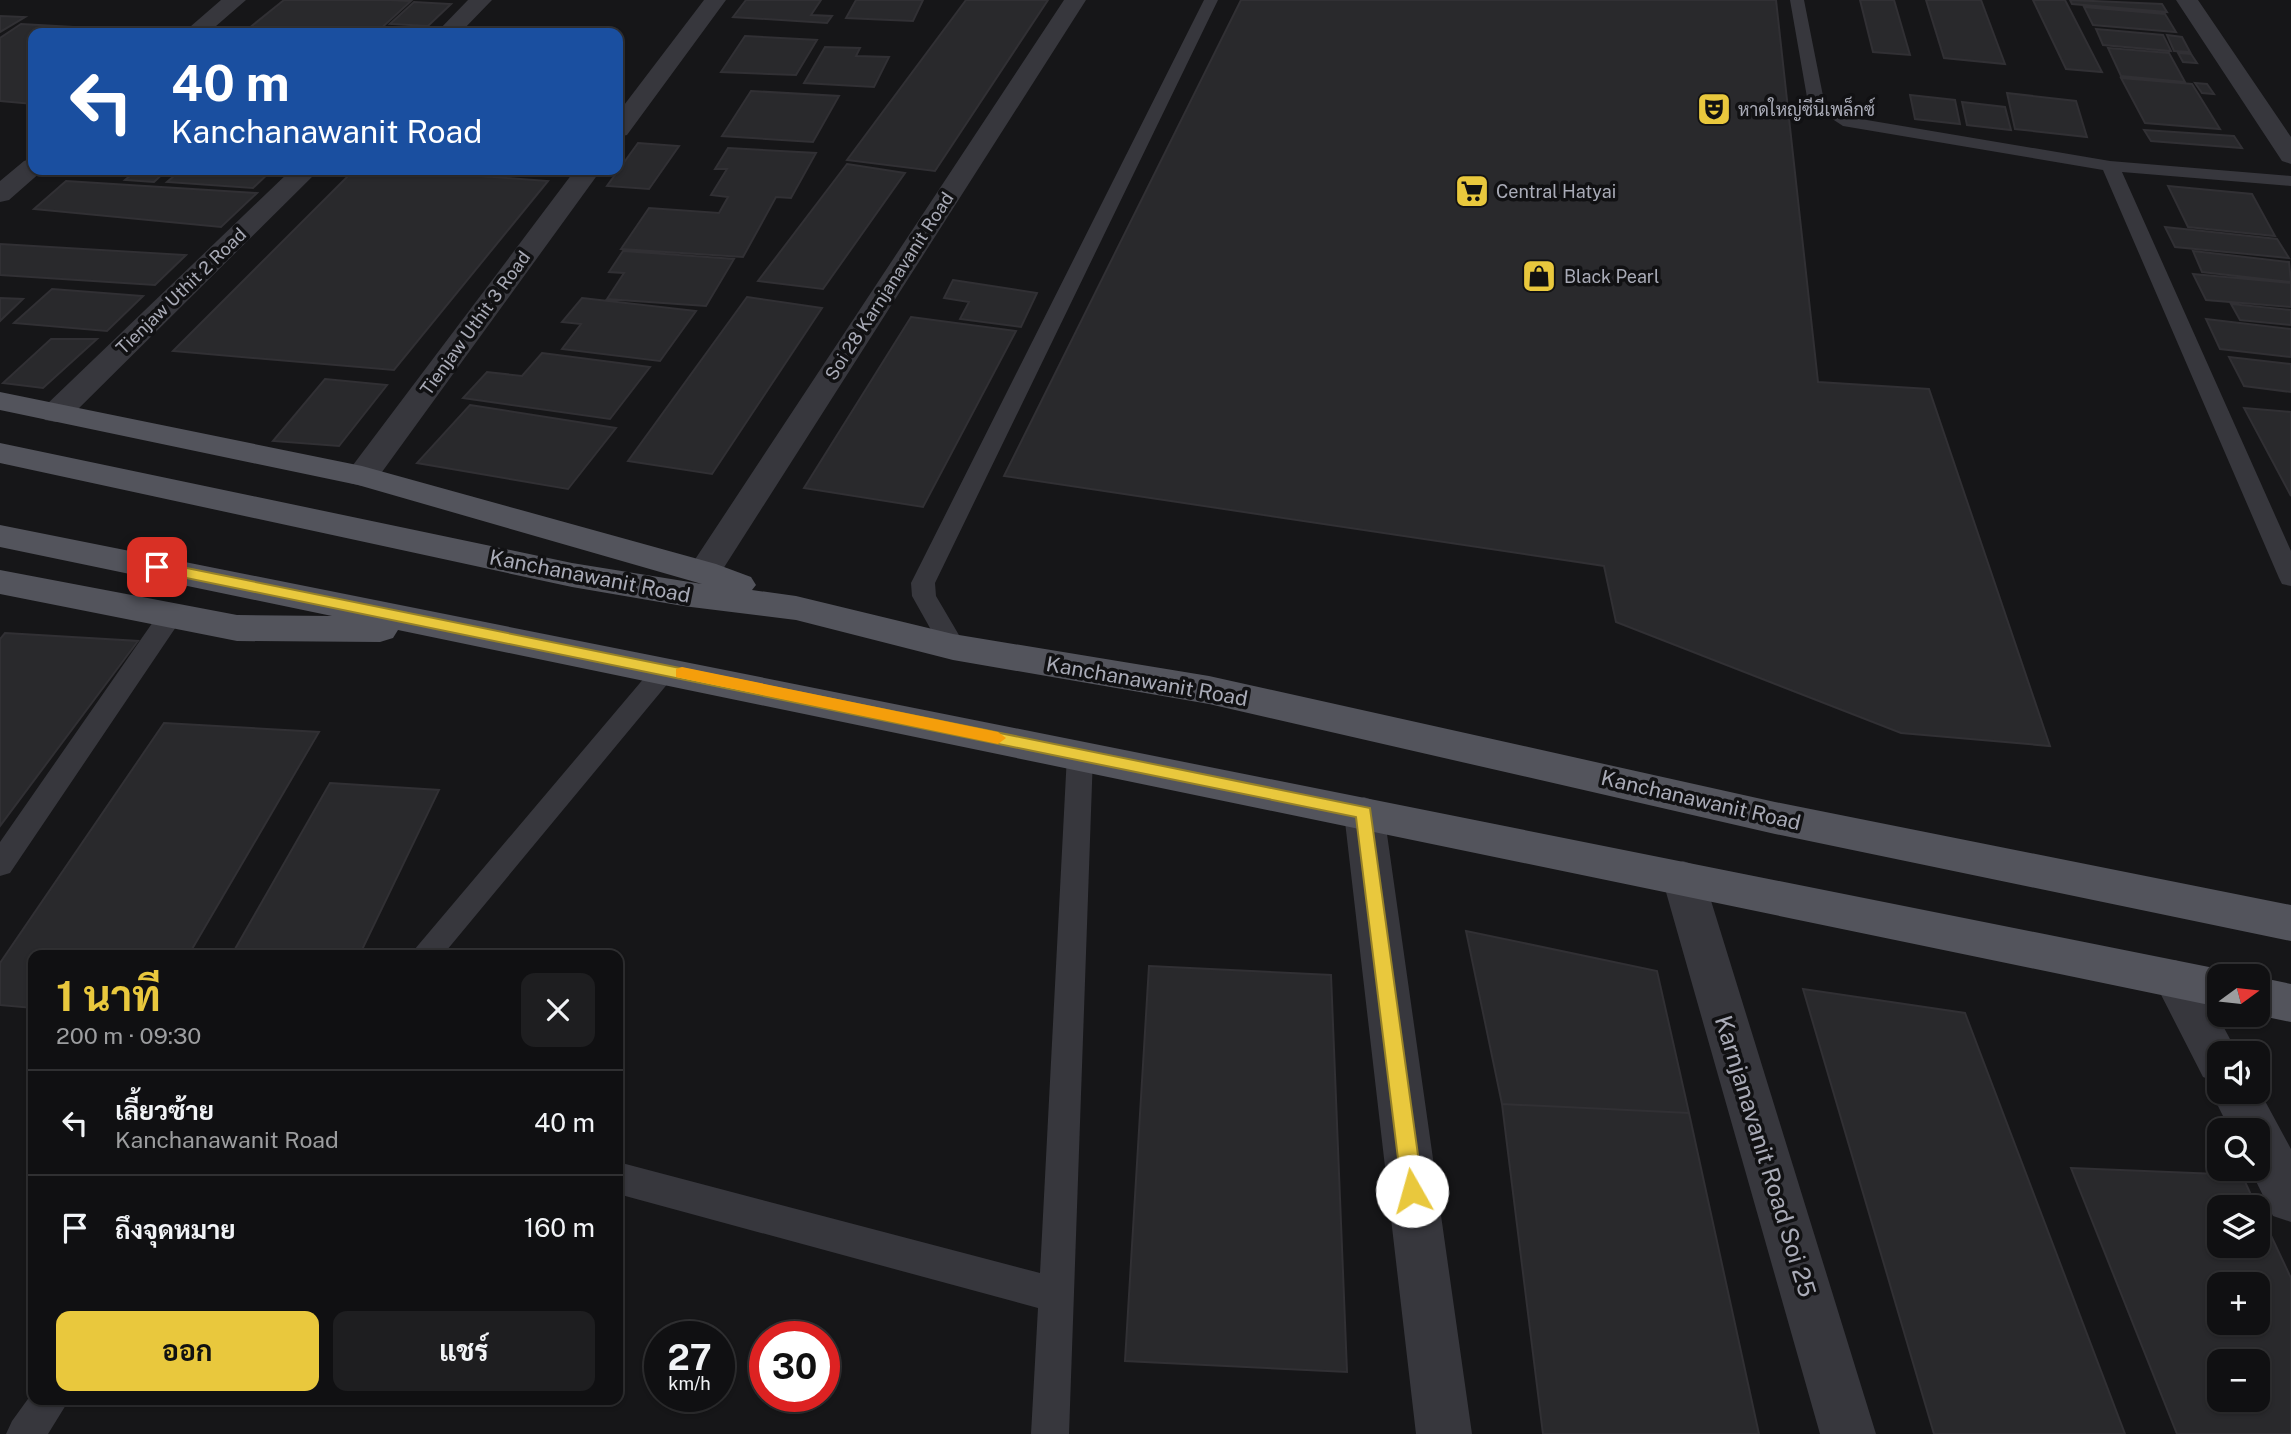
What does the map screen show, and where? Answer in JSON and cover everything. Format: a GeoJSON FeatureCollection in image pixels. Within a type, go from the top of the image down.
{"type":"FeatureCollection","features":[{"type":"Feature","properties":{"kind":"main road"},"geometry":{"type":"LineString","coordinates":[[0,401],[362,476],[704,572],[796,608]]}},
{"type":"Feature","properties":{"kind":"main road","name":"Kanchanawanit Road"},"geometry":{"type":"LineString","coordinates":[[0,453],[572,575],[683,594],[796,608],[953,647],[1209,690],[1775,818],[2291,923]]}},
{"type":"Feature","properties":{"kind":"main road"},"geometry":{"type":"LineString","coordinates":[[0,536],[2207,986]]}},
{"type":"Feature","properties":{"kind":"main road"},"geometry":{"type":"LineString","coordinates":[[0,582],[237,628],[470,630]]}},
{"type":"Feature","properties":{"kind":"main road"},"geometry":{"type":"LineString","coordinates":[[2270,999],[2291,1003]]}},
{"type":"Feature","properties":{"kind":"street"},"geometry":{"type":"LineString","coordinates":[[200,28],[235,0]]}},
{"type":"Feature","properties":{"kind":"street"},"geometry":{"type":"LineString","coordinates":[[452,28],[481,0]]}},
{"type":"Feature","properties":{"kind":"street"},"geometry":{"type":"LineString","coordinates":[[623,123],[715,0]]}},
{"type":"Feature","properties":{"kind":"street","name":"Soi 28 Karnjanavanit Road"},"geometry":{"type":"LineString","coordinates":[[704,572],[1075,0]]}},
{"type":"Feature","properties":{"kind":"street"},"geometry":{"type":"LineString","coordinates":[[2187,0],[2291,156]]}},
{"type":"Feature","properties":{"kind":"street"},"geometry":{"type":"LineString","coordinates":[[0,194],[28,170]]}},
{"type":"Feature","properties":{"kind":"street","name":"Tienjaw Uthit 2 Road"},"geometry":{"type":"LineString","coordinates":[[56,413],[301,175]]}},
{"type":"Feature","properties":{"kind":"street","name":"Tienjaw Uthit 3 Road"},"geometry":{"type":"LineString","coordinates":[[362,476],[584,175]]}},
{"type":"Feature","properties":{"kind":"street"},"geometry":{"type":"LineString","coordinates":[[1364,813],[1444,1434]]}},
{"type":"Feature","properties":{"kind":"street","name":"Karnjanavanit Road Soi 25"},"geometry":{"type":"LineString","coordinates":[[1684,878],[1848,1434]]}},
{"type":"Feature","properties":{"kind":"street"},"geometry":{"type":"LineString","coordinates":[[2175,979],[2208,1041]]}},
{"type":"Feature","properties":{"kind":"street"},"geometry":{"type":"LineString","coordinates":[[2270,1158],[2291,1199]]}},
{"type":"Feature","properties":{"kind":"lane"},"geometry":{"type":"LineString","coordinates":[[953,647],[924,596],[923,583],[1211,0]]}},
{"type":"Feature","properties":{"kind":"lane"},"geometry":{"type":"LineString","coordinates":[[1797,0],[1816,103],[1834,116],[1888,131],[2110,166],[2291,181]]}},
{"type":"Feature","properties":{"kind":"lane"},"geometry":{"type":"LineString","coordinates":[[2110,166],[2291,578]]}},
{"type":"Feature","properties":{"kind":"lane"},"geometry":{"type":"LineString","coordinates":[[0,866],[171,615]]}},
{"type":"Feature","properties":{"kind":"lane"},"geometry":{"type":"LineString","coordinates":[[429,950],[666,670]]}},
{"type":"Feature","properties":{"kind":"lane"},"geometry":{"type":"LineString","coordinates":[[1050,1434],[1080,755]]}},
{"type":"Feature","properties":{"kind":"lane"},"geometry":{"type":"LineString","coordinates":[[623,1179],[1056,1295]]}},
{"type":"Feature","properties":{"kind":"lane"},"geometry":{"type":"LineString","coordinates":[[25,1434],[46,1405]]}},
{"type":"Feature","properties":{"kind":"building"},"geometry":{"type":"Polygon","coordinates":[[[284,0],[411,1],[381,28],[249,28],[284,0]]]}},
{"type":"Feature","properties":{"kind":"building"},"geometry":{"type":"Polygon","coordinates":[[[746,0],[821,0],[811,15],[832,16],[827,23],[733,17],[746,0]]]}},
{"type":"Feature","properties":{"kind":"building"},"geometry":{"type":"Polygon","coordinates":[[[856,0],[923,0],[913,21],[846,18],[856,0]]]}},
{"type":"Feature","properties":{"kind":"building"},"geometry":{"type":"Polygon","coordinates":[[[966,0],[1048,0],[935,171],[847,160],[966,0]]]}},
{"type":"Feature","properties":{"kind":"building","name":"Central Hatyai"},"geometry":{"type":"Polygon","coordinates":[[[1241,0],[1776,0],[1818,382],[1929,389],[2050,746],[1901,733],[1616,622],[1604,566],[1004,476],[1241,0]]]}},
{"type":"Feature","properties":{"kind":"building"},"geometry":{"type":"Polygon","coordinates":[[[1860,0],[1894,0],[1910,55],[1873,52],[1860,0]]]}},
{"type":"Feature","properties":{"kind":"building"},"geometry":{"type":"Polygon","coordinates":[[[1926,0],[1981,0],[2005,64],[1944,58],[1926,0]]]}},
{"type":"Feature","properties":{"kind":"building"},"geometry":{"type":"Polygon","coordinates":[[[2033,0],[2065,0],[2102,72],[2066,69],[2033,0]]]}},
{"type":"Feature","properties":{"kind":"building"},"geometry":{"type":"Polygon","coordinates":[[[2070,0],[2162,4],[2167,12],[2072,4],[2070,0]]]}},
{"type":"Feature","properties":{"kind":"building"},"geometry":{"type":"Polygon","coordinates":[[[414,2],[451,4],[428,26],[390,24],[414,2]]]}},
{"type":"Feature","properties":{"kind":"building"},"geometry":{"type":"Polygon","coordinates":[[[2084,7],[2165,14],[2176,32],[2093,25],[2084,7]]]}},
{"type":"Feature","properties":{"kind":"building"},"geometry":{"type":"Polygon","coordinates":[[[0,16],[25,17],[0,32],[0,16]]]}},
{"type":"Feature","properties":{"kind":"building"},"geometry":{"type":"Polygon","coordinates":[[[21,24],[92,28],[28,28],[28,104],[0,101],[0,38],[21,24]]]}},
{"type":"Feature","properties":{"kind":"building"},"geometry":{"type":"Polygon","coordinates":[[[2096,29],[2163,35],[2171,51],[2103,45],[2096,29]]]}},
{"type":"Feature","properties":{"kind":"building"},"geometry":{"type":"Polygon","coordinates":[[[2167,35],[2182,37],[2190,52],[2174,51],[2167,35]]]}},
{"type":"Feature","properties":{"kind":"building"},"geometry":{"type":"Polygon","coordinates":[[[745,36],[817,40],[796,75],[721,72],[745,36]]]}},
{"type":"Feature","properties":{"kind":"building"},"geometry":{"type":"Polygon","coordinates":[[[825,47],[860,48],[856,56],[889,57],[874,87],[804,83],[825,47]]]}},
{"type":"Feature","properties":{"kind":"building"},"geometry":{"type":"Polygon","coordinates":[[[2108,48],[2169,53],[2185,82],[2121,76],[2108,48]]]}},
{"type":"Feature","properties":{"kind":"building"},"geometry":{"type":"Polygon","coordinates":[[[2178,53],[2191,54],[2197,63],[2183,62],[2178,53]]]}},
{"type":"Feature","properties":{"kind":"building"},"geometry":{"type":"Polygon","coordinates":[[[2121,78],[2192,84],[2220,129],[2145,123],[2121,78]]]}},
{"type":"Feature","properties":{"kind":"building"},"geometry":{"type":"Polygon","coordinates":[[[2195,83],[2207,84],[2214,94],[2202,93],[2195,83]]]}},
{"type":"Feature","properties":{"kind":"building"},"geometry":{"type":"Polygon","coordinates":[[[751,91],[839,96],[813,142],[722,136],[751,91]]]}},
{"type":"Feature","properties":{"kind":"building"},"geometry":{"type":"Polygon","coordinates":[[[2007,93],[2076,101],[2087,137],[2015,129],[2007,93]]]}},
{"type":"Feature","properties":{"kind":"building"},"geometry":{"type":"Polygon","coordinates":[[[1910,95],[1955,100],[1960,124],[1915,119],[1910,95]]]}},
{"type":"Feature","properties":{"kind":"building"},"geometry":{"type":"Polygon","coordinates":[[[1962,102],[2005,107],[2011,130],[1967,125],[1962,102]]]}},
{"type":"Feature","properties":{"kind":"building"},"geometry":{"type":"Polygon","coordinates":[[[2144,130],[2234,136],[2242,148],[2151,141],[2144,130]]]}},
{"type":"Feature","properties":{"kind":"building"},"geometry":{"type":"Polygon","coordinates":[[[638,143],[679,146],[649,189],[607,186],[615,175],[623,175],[623,164],[638,143]]]}},
{"type":"Feature","properties":{"kind":"building"},"geometry":{"type":"Polygon","coordinates":[[[728,148],[816,153],[791,198],[776,197],[743,257],[621,249],[649,208],[719,213],[728,197],[711,195],[727,169],[715,169],[728,148]]]}},
{"type":"Feature","properties":{"kind":"building"},"geometry":{"type":"Polygon","coordinates":[[[847,164],[905,173],[823,289],[758,281],[847,164]]]}},
{"type":"Feature","properties":{"kind":"building"},"geometry":{"type":"Polygon","coordinates":[[[131,175],[162,175],[154,182],[125,180],[131,175]]]}},
{"type":"Feature","properties":{"kind":"building"},"geometry":{"type":"Polygon","coordinates":[[[175,175],[267,175],[253,188],[167,182],[175,175]]]}},
{"type":"Feature","properties":{"kind":"building"},"geometry":{"type":"Polygon","coordinates":[[[349,175],[467,175],[548,181],[394,370],[173,351],[349,175]]]}},
{"type":"Feature","properties":{"kind":"building"},"geometry":{"type":"Polygon","coordinates":[[[66,181],[257,193],[221,227],[34,209],[66,181]]]}},
{"type":"Feature","properties":{"kind":"building"},"geometry":{"type":"Polygon","coordinates":[[[2168,186],[2252,194],[2275,236],[2188,227],[2168,186]]]}},
{"type":"Feature","properties":{"kind":"building"},"geometry":{"type":"Polygon","coordinates":[[[2165,227],[2277,239],[2289,258],[2175,247],[2165,227]]]}},
{"type":"Feature","properties":{"kind":"building"},"geometry":{"type":"Polygon","coordinates":[[[0,244],[186,255],[155,285],[0,275],[0,244]]]}},
{"type":"Feature","properties":{"kind":"building"},"geometry":{"type":"Polygon","coordinates":[[[623,251],[734,259],[706,306],[607,299],[624,273],[609,272],[623,251]]]}},
{"type":"Feature","properties":{"kind":"building"},"geometry":{"type":"Polygon","coordinates":[[[2193,251],[2289,262],[2291,282],[2202,272],[2193,251]]]}},
{"type":"Feature","properties":{"kind":"building"},"geometry":{"type":"Polygon","coordinates":[[[2193,274],[2291,283],[2291,307],[2206,300],[2193,274]]]}},
{"type":"Feature","properties":{"kind":"building"},"geometry":{"type":"Polygon","coordinates":[[[953,280],[1037,293],[1021,327],[960,319],[969,302],[944,298],[953,280]]]}},
{"type":"Feature","properties":{"kind":"building"},"geometry":{"type":"Polygon","coordinates":[[[52,289],[143,296],[107,331],[14,323],[52,289]]]}},
{"type":"Feature","properties":{"kind":"building"},"geometry":{"type":"Polygon","coordinates":[[[747,297],[822,308],[712,474],[628,461],[747,297]]]}},
{"type":"Feature","properties":{"kind":"building"},"geometry":{"type":"Polygon","coordinates":[[[0,298],[23,299],[0,321],[0,298]]]}},
{"type":"Feature","properties":{"kind":"building"},"geometry":{"type":"Polygon","coordinates":[[[582,298],[696,311],[660,361],[562,349],[581,324],[562,322],[582,298]]]}},
{"type":"Feature","properties":{"kind":"building"},"geometry":{"type":"Polygon","coordinates":[[[2231,304],[2291,310],[2291,325],[2240,320],[2231,304]]]}},
{"type":"Feature","properties":{"kind":"building"},"geometry":{"type":"Polygon","coordinates":[[[911,317],[1016,331],[923,507],[804,488],[911,317]]]}},
{"type":"Feature","properties":{"kind":"building"},"geometry":{"type":"Polygon","coordinates":[[[2206,319],[2291,329],[2291,357],[2220,349],[2206,319]]]}},
{"type":"Feature","properties":{"kind":"building"},"geometry":{"type":"Polygon","coordinates":[[[51,339],[97,339],[43,388],[3,383],[51,339]]]}},
{"type":"Feature","properties":{"kind":"building"},"geometry":{"type":"Polygon","coordinates":[[[542,353],[650,367],[610,419],[463,398],[487,372],[522,376],[542,353]]]}},
{"type":"Feature","properties":{"kind":"building"},"geometry":{"type":"Polygon","coordinates":[[[2229,357],[2291,364],[2291,392],[2244,386],[2229,357]]]}},
{"type":"Feature","properties":{"kind":"building"},"geometry":{"type":"Polygon","coordinates":[[[325,379],[387,385],[339,446],[273,441],[325,379]]]}},
{"type":"Feature","properties":{"kind":"building"},"geometry":{"type":"Polygon","coordinates":[[[470,405],[616,428],[568,489],[417,463],[470,405]]]}},
{"type":"Feature","properties":{"kind":"building"},"geometry":{"type":"Polygon","coordinates":[[[2244,408],[2291,412],[2291,496],[2244,408]]]}},
{"type":"Feature","properties":{"kind":"building"},"geometry":{"type":"Polygon","coordinates":[[[5,633],[138,641],[0,826],[0,639],[5,633]]]}},
{"type":"Feature","properties":{"kind":"building"},"geometry":{"type":"Polygon","coordinates":[[[164,723],[319,732],[192,950],[28,950],[28,1008],[0,1005],[0,963],[164,723]]]}},
{"type":"Feature","properties":{"kind":"building"},"geometry":{"type":"Polygon","coordinates":[[[330,783],[439,790],[362,950],[234,950],[330,783]]]}},
{"type":"Feature","properties":{"kind":"building"},"geometry":{"type":"Polygon","coordinates":[[[1466,931],[1657,971],[1689,1113],[1502,1104],[1466,931]]]}},
{"type":"Feature","properties":{"kind":"building"},"geometry":{"type":"Polygon","coordinates":[[[1149,966],[1331,975],[1347,1372],[1125,1361],[1149,966]]]}},
{"type":"Feature","properties":{"kind":"building"},"geometry":{"type":"Polygon","coordinates":[[[1803,989],[1965,1013],[2125,1434],[1934,1434],[1803,989]]]}},
{"type":"Feature","properties":{"kind":"building"},"geometry":{"type":"Polygon","coordinates":[[[1502,1104],[1689,1113],[1759,1434],[1543,1434],[1502,1104]]]}},
{"type":"Feature","properties":{"kind":"building"},"geometry":{"type":"Polygon","coordinates":[[[2071,1168],[2207,1174],[2207,1181],[2245,1181],[2251,1195],[2207,1195],[2207,1258],[2270,1258],[2270,1233],[2291,1278],[2291,1434],[2177,1434],[2071,1168]]]}},
{"type":"Feature","properties":{"kind":"slow traffic"},"geometry":{"type":"LineString","coordinates":[[682,673],[998,738]]}},
{"type":"Feature","properties":{"kind":"place","name":"หาดใหญ่ซีนีเพล็กซ์"},"geometry":{"type":"Point","coordinates":[1714,109]}},
{"type":"Feature","properties":{"kind":"place","name":"Central Hatyai"},"geometry":{"type":"Point","coordinates":[1472,191]}},
{"type":"Feature","properties":{"kind":"place","name":"Black Pearl"},"geometry":{"type":"Point","coordinates":[1539,276]}},
{"type":"Feature","properties":{"kind":"route"},"geometry":{"type":"LineString","coordinates":[[157,567],[1364,813],[1412,1191]]}}]}
